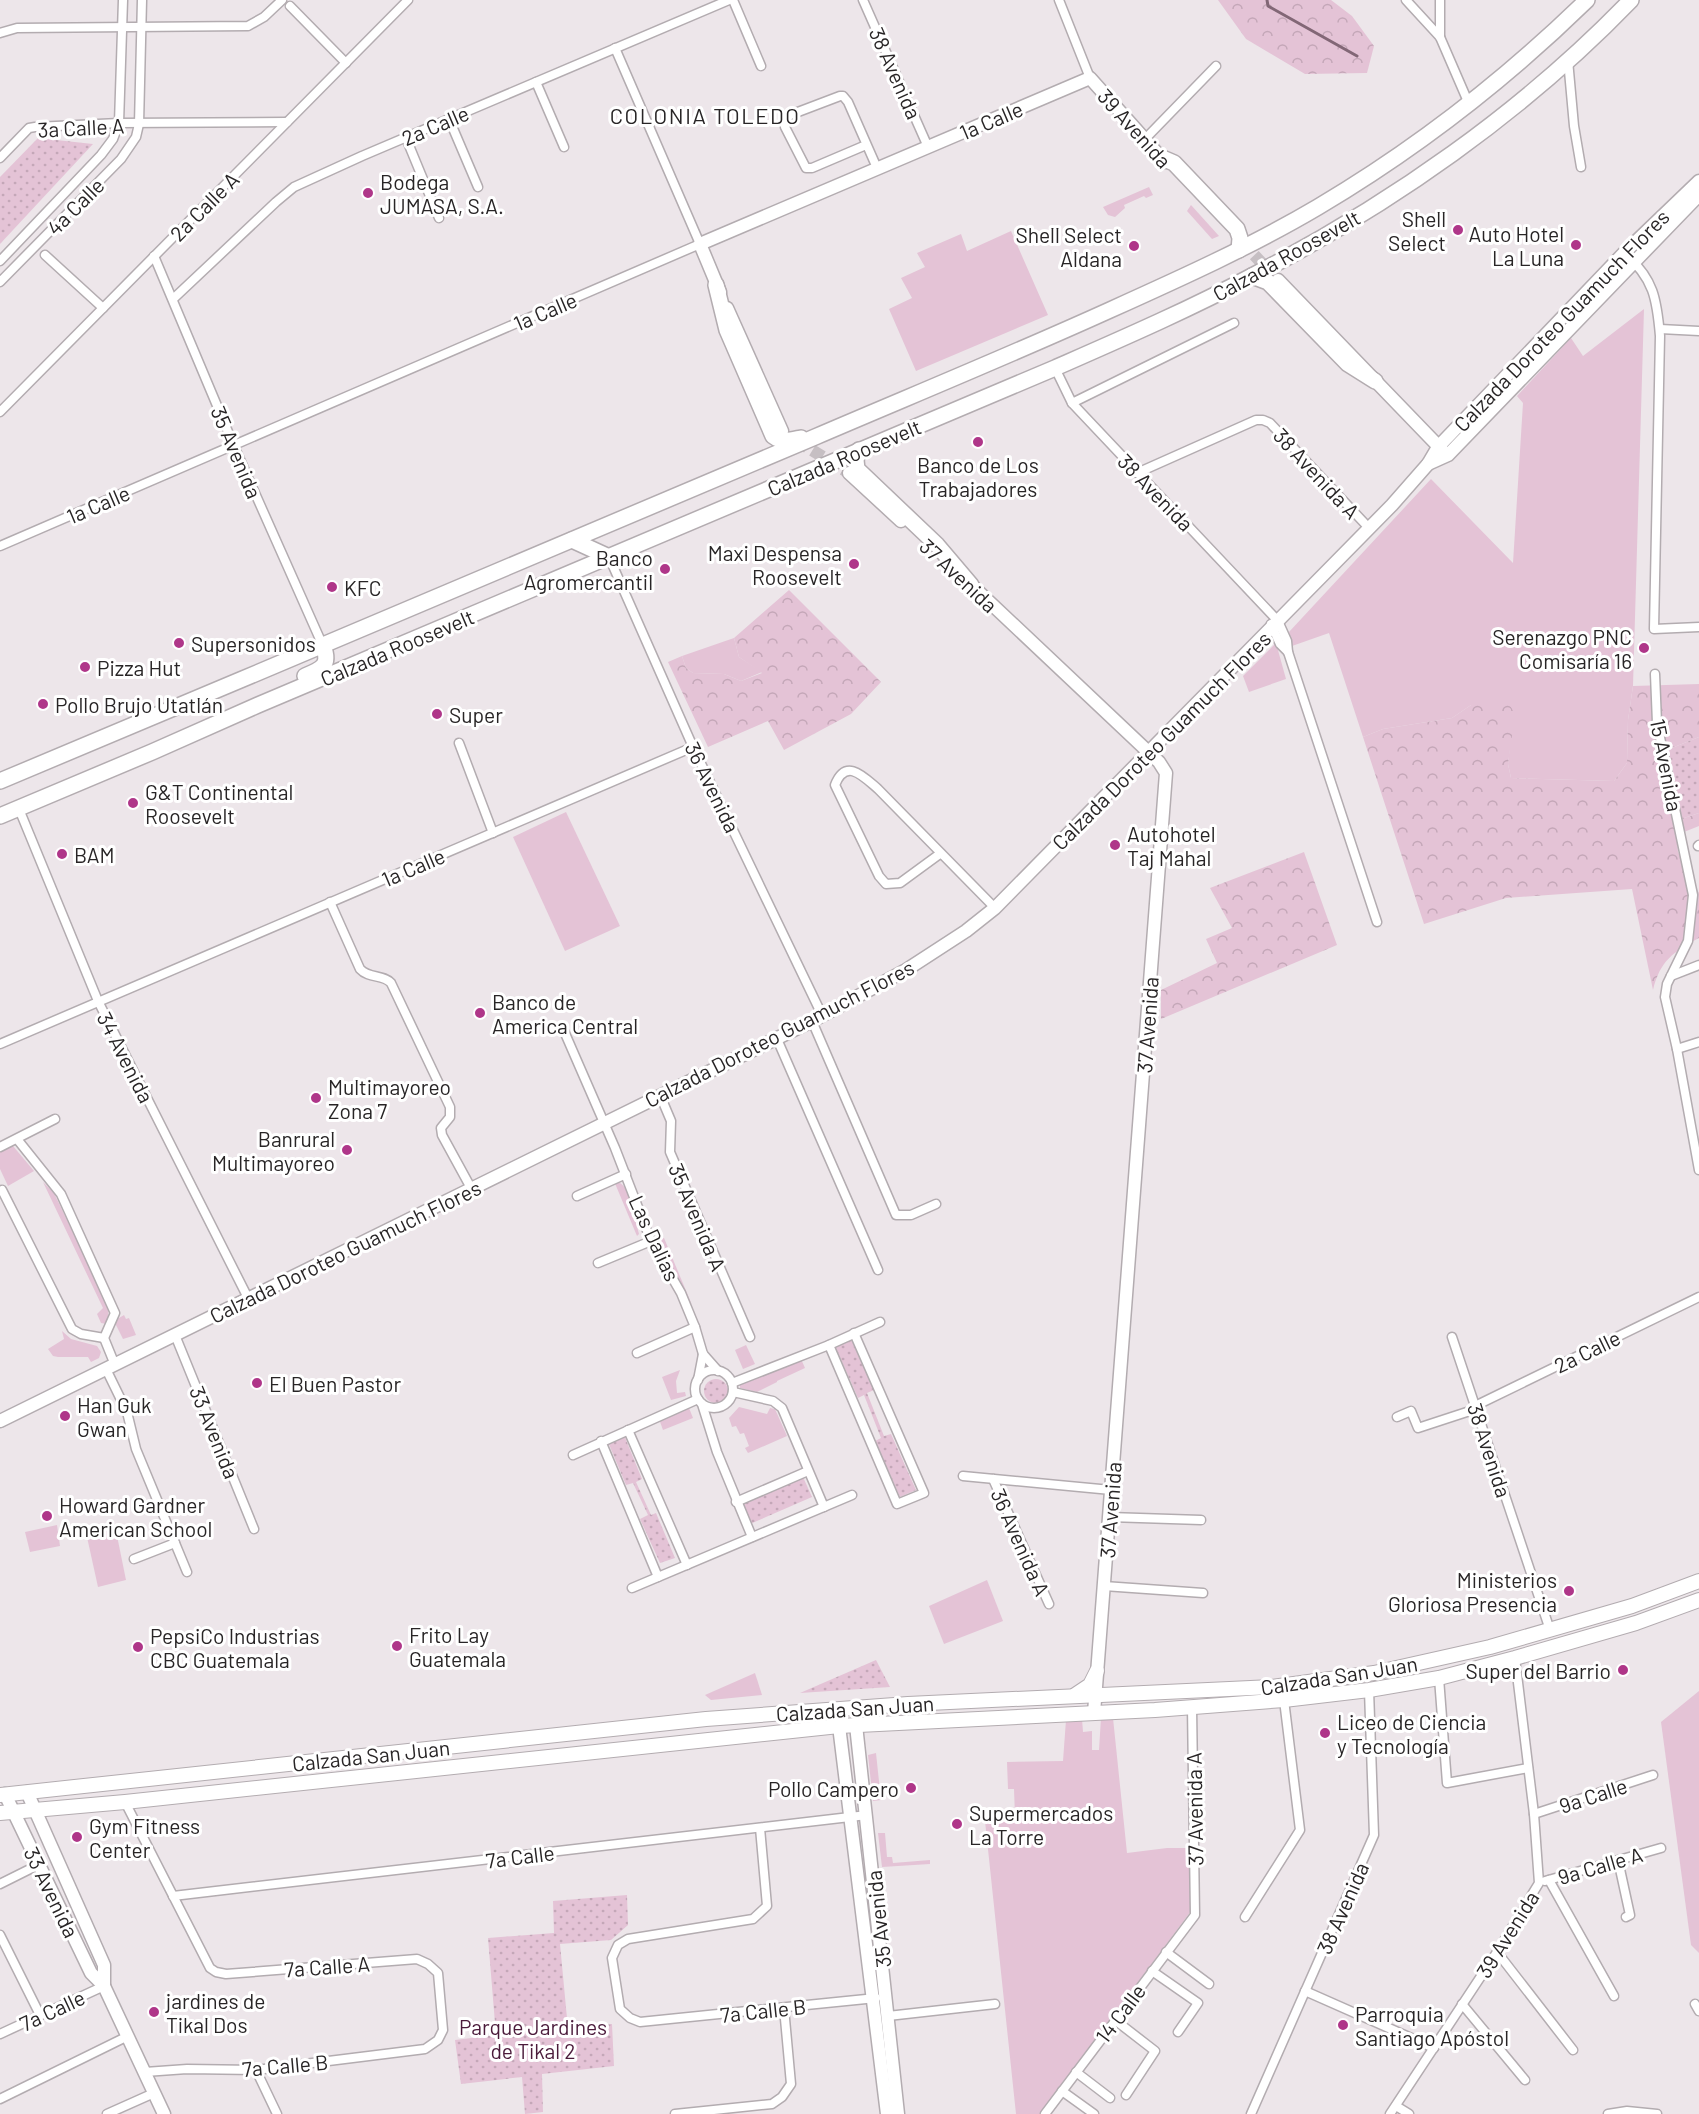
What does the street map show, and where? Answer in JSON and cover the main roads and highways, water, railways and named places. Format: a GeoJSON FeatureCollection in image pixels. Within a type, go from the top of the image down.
{"type":"FeatureCollection","features":[{"type":"Feature","properties":{"kind":"highway","name":"Calzada Roosevelt"},"geometry":{"type":"LineString","coordinates":[[0,781],[1058,333],[1320,206],[1371,174],[1469,104],[1557,29],[1587,0]]}},
{"type":"Feature","properties":{"kind":"highway","name":"Calzada Roosevelt"},"geometry":{"type":"LineString","coordinates":[[0,816],[1055,368],[1252,276],[1314,243],[1413,180],[1468,141],[1568,59],[1631,0]]}},
{"type":"Feature","properties":{"kind":"highway"},"geometry":{"type":"LineString","coordinates":[[1160,157],[1174,163],[1237,229],[1239,244]]}},
{"type":"Feature","properties":{"kind":"highway"},"geometry":{"type":"LineString","coordinates":[[1252,276],[1268,282],[1348,364],[1375,381]]}},
{"type":"Feature","properties":{"kind":"highway"},"geometry":{"type":"LineString","coordinates":[[716,285],[728,330],[773,436],[785,441],[816,436]]}},
{"type":"Feature","properties":{"kind":"highway"},"geometry":{"type":"LineString","coordinates":[[859,450],[856,460],[857,470],[937,545],[971,585]]}},
{"type":"Feature","properties":{"kind":"highway"},"geometry":{"type":"LineString","coordinates":[[572,540],[609,557]]}},
{"type":"Feature","properties":{"kind":"highway"},"geometry":{"type":"LineString","coordinates":[[283,695],[296,680],[323,667],[327,657],[323,646]]}},
{"type":"Feature","properties":{"kind":"main road","name":"Calzada San Juan"},"geometry":{"type":"LineString","coordinates":[[2,1795],[706,1719],[908,1704],[1272,1687],[1362,1675],[1490,1647],[1632,1606],[1699,1581]]}},
{"type":"Feature","properties":{"kind":"main road","name":"Calzada San Juan"},"geometry":{"type":"LineString","coordinates":[[6,1812],[125,1802],[839,1726],[1192,1707],[1284,1700],[1369,1690],[1439,1678],[1697,1604]]}},
{"type":"Feature","properties":{"kind":"main road"},"geometry":{"type":"LineString","coordinates":[[1072,1696],[1090,1685],[1097,1671]]}},
{"type":"Feature","properties":{"kind":"waterway"},"geometry":{"type":"LineString","coordinates":[[1267,0],[1268,6],[1357,56]]}},
{"type":"Feature","properties":{"kind":"tunnel"},"geometry":{"type":"LineString","coordinates":[[1242,242],[1271,273]]}},
{"type":"Feature","properties":{"kind":"tunnel"},"geometry":{"type":"LineString","coordinates":[[797,441],[849,473]]}},
{"type":"Feature","properties":{"kind":"place","name":"Bodega JUMASA, S.A."},"geometry":{"type":"Point","coordinates":[368,193]}},
{"type":"Feature","properties":{"kind":"place","name":"Shell Select"},"geometry":{"type":"Point","coordinates":[1458,230]}},
{"type":"Feature","properties":{"kind":"place","name":"Auto Hotel La Luna"},"geometry":{"type":"Point","coordinates":[1576,245]}},
{"type":"Feature","properties":{"kind":"place","name":"Shell Select Aldana"},"geometry":{"type":"Point","coordinates":[1134,246]}},
{"type":"Feature","properties":{"kind":"place","name":"Banco de Los Trabajadores"},"geometry":{"type":"Point","coordinates":[978,442]}},
{"type":"Feature","properties":{"kind":"place","name":"Maxi Despensa Roosevelt"},"geometry":{"type":"Point","coordinates":[854,564]}},
{"type":"Feature","properties":{"kind":"place","name":"Banco Agromercantil"},"geometry":{"type":"Point","coordinates":[665,569]}},
{"type":"Feature","properties":{"kind":"place","name":"KFC"},"geometry":{"type":"Point","coordinates":[332,587]}},
{"type":"Feature","properties":{"kind":"place","name":"Supersonidos"},"geometry":{"type":"Point","coordinates":[179,643]}},
{"type":"Feature","properties":{"kind":"place","name":"Serenazgo PNC Comisaría 16"},"geometry":{"type":"Point","coordinates":[1644,648]}},
{"type":"Feature","properties":{"kind":"place","name":"Pizza Hut"},"geometry":{"type":"Point","coordinates":[85,667]}},
{"type":"Feature","properties":{"kind":"place","name":"Pollo Brujo Utatlán"},"geometry":{"type":"Point","coordinates":[43,704]}},
{"type":"Feature","properties":{"kind":"place","name":"Super"},"geometry":{"type":"Point","coordinates":[437,714]}},
{"type":"Feature","properties":{"kind":"place","name":"G&T Continental Roosevelt"},"geometry":{"type":"Point","coordinates":[133,803]}},
{"type":"Feature","properties":{"kind":"place","name":"Autohotel Taj Mahal"},"geometry":{"type":"Point","coordinates":[1115,845]}},
{"type":"Feature","properties":{"kind":"place","name":"BAM"},"geometry":{"type":"Point","coordinates":[62,854]}},
{"type":"Feature","properties":{"kind":"place","name":"Banco de America Central"},"geometry":{"type":"Point","coordinates":[480,1013]}},
{"type":"Feature","properties":{"kind":"place","name":"Multimayoreo Zona 7"},"geometry":{"type":"Point","coordinates":[316,1098]}},
{"type":"Feature","properties":{"kind":"place","name":"Banrural Multimayoreo"},"geometry":{"type":"Point","coordinates":[347,1150]}},
{"type":"Feature","properties":{"kind":"place","name":"El Buen Pastor"},"geometry":{"type":"Point","coordinates":[257,1383]}},
{"type":"Feature","properties":{"kind":"place","name":"Han Guk Gwan"},"geometry":{"type":"Point","coordinates":[65,1416]}},
{"type":"Feature","properties":{"kind":"place","name":"Howard Gardner American School"},"geometry":{"type":"Point","coordinates":[47,1516]}},
{"type":"Feature","properties":{"kind":"place","name":"Ministerios Gloriosa Presencia"},"geometry":{"type":"Point","coordinates":[1569,1591]}},
{"type":"Feature","properties":{"kind":"place","name":"Frito Lay Guatemala"},"geometry":{"type":"Point","coordinates":[397,1646]}},
{"type":"Feature","properties":{"kind":"place","name":"PepsiCo Industrias CBC Guatemala"},"geometry":{"type":"Point","coordinates":[138,1647]}},
{"type":"Feature","properties":{"kind":"place","name":"Super del Barrio"},"geometry":{"type":"Point","coordinates":[1623,1670]}},
{"type":"Feature","properties":{"kind":"place","name":"Liceo de Ciencia y Tecnología"},"geometry":{"type":"Point","coordinates":[1325,1733]}},
{"type":"Feature","properties":{"kind":"place","name":"Pollo Campero"},"geometry":{"type":"Point","coordinates":[911,1788]}},
{"type":"Feature","properties":{"kind":"place","name":"Supermercados La Torre"},"geometry":{"type":"Point","coordinates":[957,1824]}},
{"type":"Feature","properties":{"kind":"place","name":"Gym Fitness Center"},"geometry":{"type":"Point","coordinates":[77,1837]}},
{"type":"Feature","properties":{"kind":"place","name":"jardines de Tikal Dos"},"geometry":{"type":"Point","coordinates":[154,2012]}},
{"type":"Feature","properties":{"kind":"place","name":"Parroquia Santiago Apóstol"},"geometry":{"type":"Point","coordinates":[1343,2025]}},
{"type":"Feature","properties":{"kind":"district","name":"COLONIA TOLEDO"},"geometry":{"type":"Point","coordinates":[705,115]}},
{"type":"Feature","properties":{"kind":"park label","name":"Parque Jardines de Tikal 2"},"geometry":{"type":"Point","coordinates":[533,2038]}}]}
